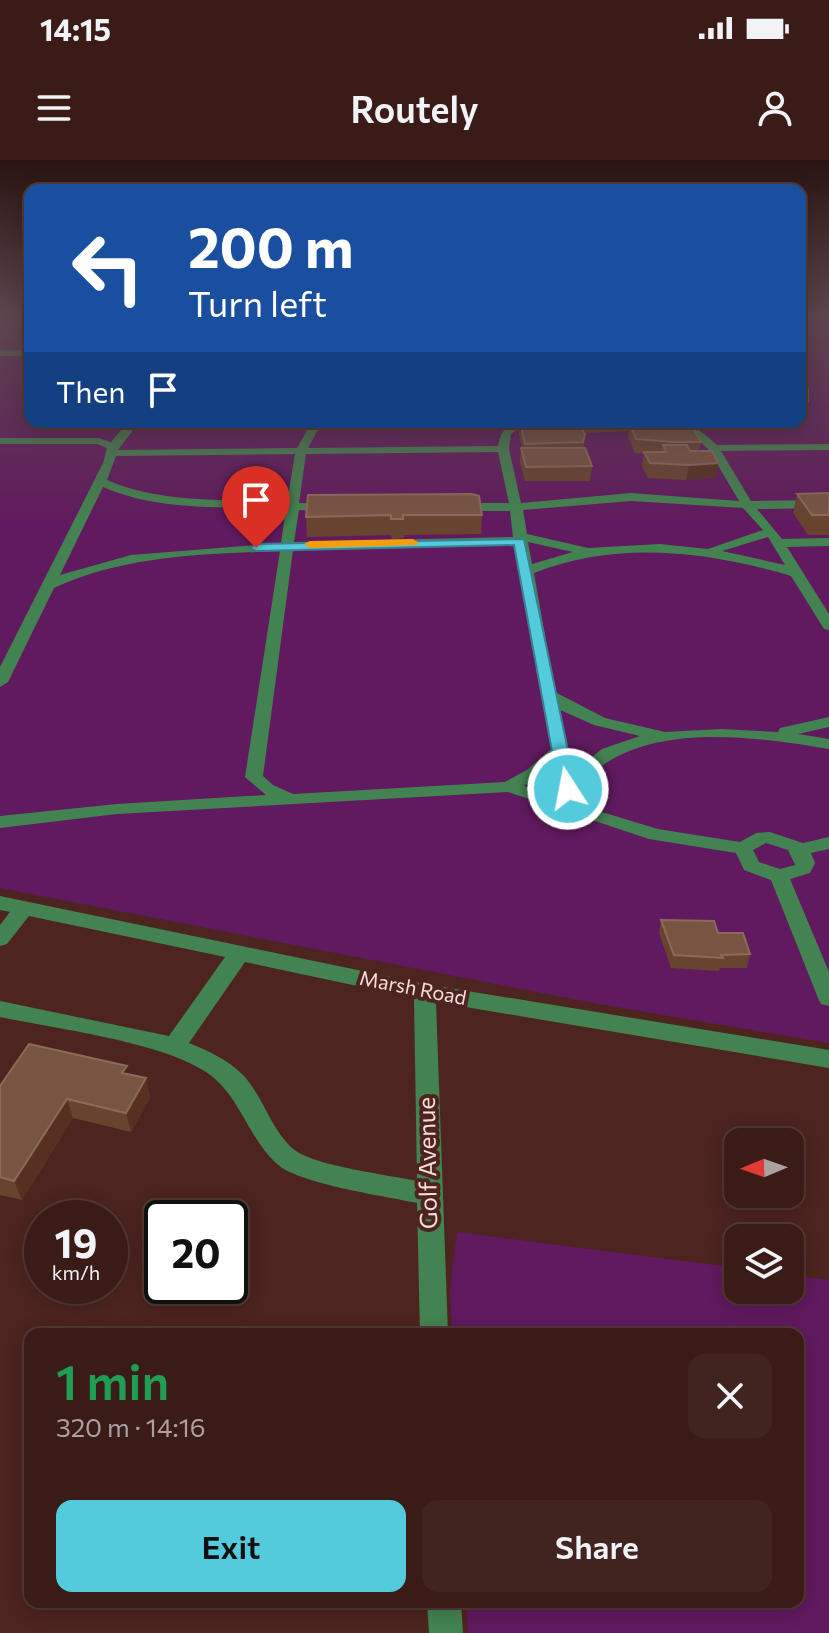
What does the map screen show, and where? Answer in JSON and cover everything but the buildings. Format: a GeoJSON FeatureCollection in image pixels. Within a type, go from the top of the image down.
{"type":"FeatureCollection","features":[{"type":"Feature","properties":{"kind":"street"},"geometry":{"type":"LineString","coordinates":[[0,682],[112,450],[129,428]]}},
{"type":"Feature","properties":{"kind":"street"},"geometry":{"type":"LineString","coordinates":[[214,803],[238,791],[254,777],[301,450],[314,428]]}},
{"type":"Feature","properties":{"kind":"street"},"geometry":{"type":"LineString","coordinates":[[513,428],[506,433],[503,449],[516,507],[547,694],[568,789],[589,814]]}},
{"type":"Feature","properties":{"kind":"street"},"geometry":{"type":"LineString","coordinates":[[687,428],[714,448],[747,505],[774,537],[829,626]]}},
{"type":"Feature","properties":{"kind":"street"},"geometry":{"type":"LineString","coordinates":[[0,441],[98,441],[112,450],[503,449]]}},
{"type":"Feature","properties":{"kind":"street"},"geometry":{"type":"LineString","coordinates":[[714,448],[829,447]]}},
{"type":"Feature","properties":{"kind":"street"},"geometry":{"type":"LineString","coordinates":[[98,480],[129,494],[155,499],[291,509],[351,508]]}},
{"type":"Feature","properties":{"kind":"street"},"geometry":{"type":"LineString","coordinates":[[441,507],[516,507],[631,497],[747,505],[829,504]]}},
{"type":"Feature","properties":{"kind":"street"},"geometry":{"type":"LineString","coordinates":[[703,552],[774,537],[829,542]]}},
{"type":"Feature","properties":{"kind":"street"},"geometry":{"type":"LineString","coordinates":[[47,586],[71,573],[128,559],[287,545],[519,538],[599,552]]}},
{"type":"Feature","properties":{"kind":"street"},"geometry":{"type":"LineString","coordinates":[[526,571],[576,555],[599,552],[703,552],[730,555],[797,573]]}},
{"type":"Feature","properties":{"kind":"street"},"geometry":{"type":"LineString","coordinates":[[547,694],[565,708],[640,732],[765,736],[829,744]]}},
{"type":"Feature","properties":{"kind":"street"},"geometry":{"type":"LineString","coordinates":[[765,736],[829,722]]}},
{"type":"Feature","properties":{"kind":"street"},"geometry":{"type":"LineString","coordinates":[[568,789],[578,774],[614,749],[690,736]]}},
{"type":"Feature","properties":{"kind":"street"},"geometry":{"type":"LineString","coordinates":[[509,787],[533,774],[560,750]]}},
{"type":"Feature","properties":{"kind":"street"},"geometry":{"type":"LineString","coordinates":[[254,777],[267,789],[290,798]]}},
{"type":"Feature","properties":{"kind":"street"},"geometry":{"type":"LineString","coordinates":[[0,822],[117,809],[509,787],[656,835],[743,848],[754,839],[773,838],[800,850],[804,856],[803,869],[779,876],[751,866],[743,854],[743,848]]}},
{"type":"Feature","properties":{"kind":"street"},"geometry":{"type":"LineString","coordinates":[[800,850],[829,843]]}},
{"type":"Feature","properties":{"kind":"street"},"geometry":{"type":"LineString","coordinates":[[779,876],[829,998]]}},
{"type":"Feature","properties":{"kind":"street","name":"Marsh Road"},"geometry":{"type":"LineString","coordinates":[[0,903],[425,992],[829,1059]]}},
{"type":"Feature","properties":{"kind":"street"},"geometry":{"type":"LineString","coordinates":[[0,939],[24,908]]}},
{"type":"Feature","properties":{"kind":"street"},"geometry":{"type":"LineString","coordinates":[[174,1046],[239,954]]}},
{"type":"Feature","properties":{"kind":"street","name":"Golf Avenue"},"geometry":{"type":"LineString","coordinates":[[425,992],[434,1328]]}},
{"type":"Feature","properties":{"kind":"street"},"geometry":{"type":"LineString","coordinates":[[0,1009],[174,1046],[211,1063],[235,1082],[274,1144],[288,1159],[312,1169],[428,1194]]}},
{"type":"Feature","properties":{"kind":"street"},"geometry":{"type":"LineString","coordinates":[[444,1608],[446,1633]]}},
{"type":"Feature","properties":{"kind":"shaded area"},"geometry":{"type":"Polygon","coordinates":[[[0,385],[24,385],[24,428],[806,428],[806,385],[829,385],[829,1043],[604,1005],[0,888],[0,385]]]}},
{"type":"Feature","properties":{"kind":"shaded area"},"geometry":{"type":"Polygon","coordinates":[[[457,1232],[724,1266],[724,1304],[804,1304],[804,1277],[829,1280],[829,1633],[468,1633],[466,1608],[804,1608],[804,1328],[452,1328],[450,1290],[457,1232]]]}},
{"type":"Feature","properties":{"kind":"slow traffic"},"geometry":{"type":"LineString","coordinates":[[310,544],[413,543]]}},
{"type":"Feature","properties":{"kind":"route"},"geometry":{"type":"LineString","coordinates":[[256,548],[520,541],[547,694],[568,789]]}}]}
